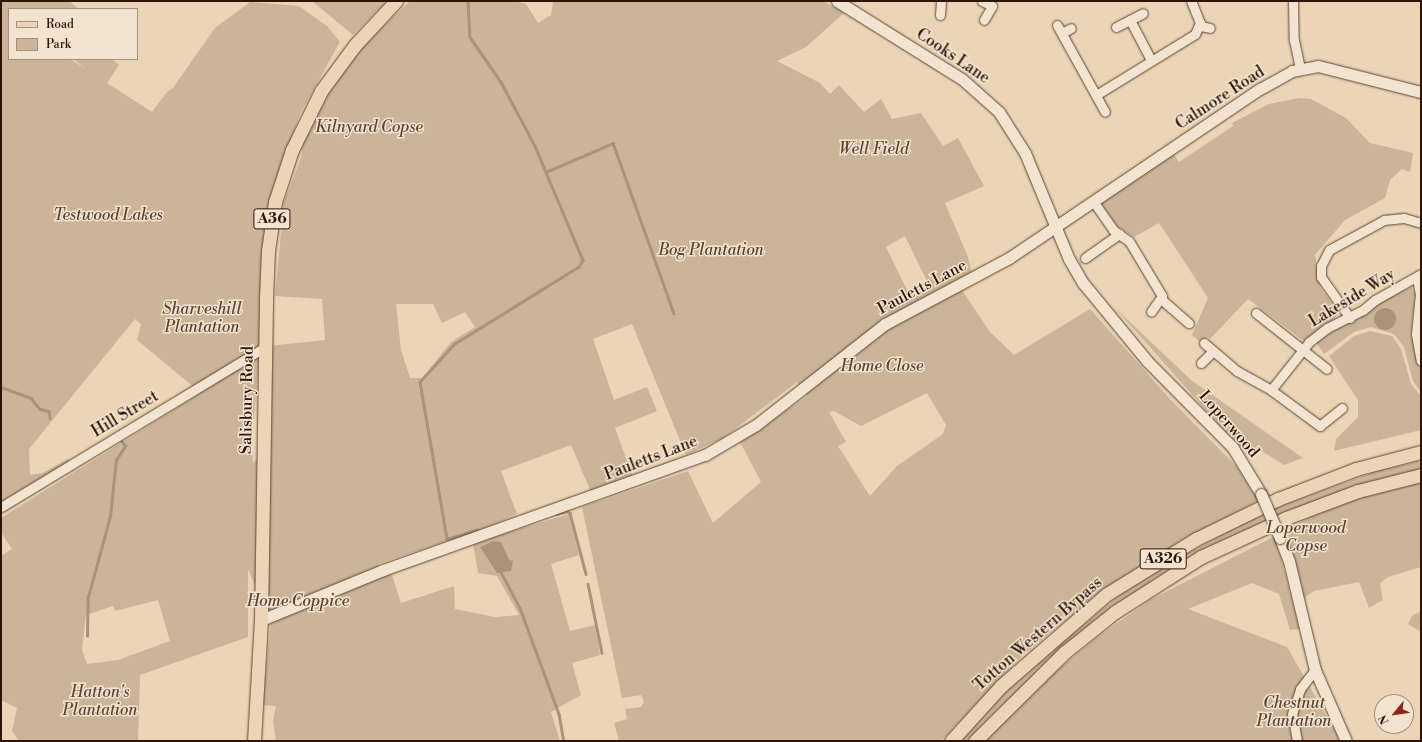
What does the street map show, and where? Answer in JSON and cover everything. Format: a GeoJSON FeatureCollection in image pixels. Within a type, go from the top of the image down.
{"type":"FeatureCollection","features":[{"type":"Feature","properties":{"kind":"main road","name":"Salisbury Road"},"geometry":{"type":"LineString","coordinates":[[254,741],[261,620],[264,348],[271,227],[292,150],[321,91],[355,45],[396,1]]}},
{"type":"Feature","properties":{"kind":"main road","name":"Totton Western Bypass"},"geometry":{"type":"LineString","coordinates":[[951,741],[1002,686],[1107,594],[1196,539],[1278,500],[1356,469],[1421,452]]}},
{"type":"Feature","properties":{"kind":"main road","name":"Totton Western Bypass"},"geometry":{"type":"LineString","coordinates":[[975,741],[1065,652],[1115,612],[1201,557],[1286,518],[1358,491],[1421,475]]}},
{"type":"Feature","properties":{"kind":"street","name":"Cooks Lane"},"geometry":{"type":"LineString","coordinates":[[837,1],[959,76],[990,102],[1019,142],[1056,227]]}},
{"type":"Feature","properties":{"kind":"street"},"geometry":{"type":"LineString","coordinates":[[940,15],[941,1]]}},
{"type":"Feature","properties":{"kind":"street"},"geometry":{"type":"LineString","coordinates":[[982,1],[992,6],[984,20]]}},
{"type":"Feature","properties":{"kind":"street"},"geometry":{"type":"LineString","coordinates":[[1191,1],[1200,26]]}},
{"type":"Feature","properties":{"kind":"street"},"geometry":{"type":"LineString","coordinates":[[1293,1],[1294,42],[1300,68]]}},
{"type":"Feature","properties":{"kind":"street"},"geometry":{"type":"LineString","coordinates":[[1116,27],[1143,13]]}},
{"type":"Feature","properties":{"kind":"street"},"geometry":{"type":"LineString","coordinates":[[1130,20],[1151,60]]}},
{"type":"Feature","properties":{"kind":"street"},"geometry":{"type":"LineString","coordinates":[[1200,26],[1210,28]]}},
{"type":"Feature","properties":{"kind":"street"},"geometry":{"type":"LineString","coordinates":[[1096,95],[1195,34],[1200,26]]}},
{"type":"Feature","properties":{"kind":"street"},"geometry":{"type":"LineString","coordinates":[[1071,28],[1060,29],[1105,112]]}},
{"type":"Feature","properties":{"kind":"street","name":"Calmore Road"},"geometry":{"type":"LineString","coordinates":[[1056,227],[1260,89],[1300,68],[1318,66],[1421,92]]}},
{"type":"Feature","properties":{"kind":"street"},"geometry":{"type":"LineString","coordinates":[[1093,201],[1119,234],[1129,241],[1161,299],[1189,322]]}},
{"type":"Feature","properties":{"kind":"street"},"geometry":{"type":"LineString","coordinates":[[1350,318],[1321,277],[1321,266],[1329,250],[1384,220],[1404,218],[1421,223]]}},
{"type":"Feature","properties":{"kind":"street","name":"Loperwood"},"geometry":{"type":"LineString","coordinates":[[1056,227],[1073,268],[1096,302],[1148,361],[1229,444],[1260,494],[1289,561],[1316,670],[1346,741]]}},
{"type":"Feature","properties":{"kind":"street","name":"Pauletts Lane"},"geometry":{"type":"LineString","coordinates":[[261,620],[383,570],[700,458],[756,425],[885,324],[1004,261],[1056,227]]}},
{"type":"Feature","properties":{"kind":"street"},"geometry":{"type":"LineString","coordinates":[[1085,258],[1119,234]]}},
{"type":"Feature","properties":{"kind":"street"},"geometry":{"type":"LineString","coordinates":[[1419,276],[1420,299],[1416,334],[1421,361]]}},
{"type":"Feature","properties":{"kind":"street","name":"Lakeside Way"},"geometry":{"type":"LineString","coordinates":[[1271,390],[1302,348],[1327,328],[1350,318],[1389,292],[1419,276]]}},
{"type":"Feature","properties":{"kind":"street"},"geometry":{"type":"LineString","coordinates":[[1151,312],[1161,299]]}},
{"type":"Feature","properties":{"kind":"street"},"geometry":{"type":"LineString","coordinates":[[1256,313],[1327,369]]}},
{"type":"Feature","properties":{"kind":"street"},"geometry":{"type":"LineString","coordinates":[[1204,343],[1237,371],[1271,390],[1320,426],[1342,408]]}},
{"type":"Feature","properties":{"kind":"street","name":"Hill Street"},"geometry":{"type":"LineString","coordinates":[[1,507],[264,348]]}},
{"type":"Feature","properties":{"kind":"street"},"geometry":{"type":"LineString","coordinates":[[1202,363],[1213,351]]}},
{"type":"Feature","properties":{"kind":"street"},"geometry":{"type":"LineString","coordinates":[[1297,741],[1292,714],[1300,689],[1316,670]]}},
{"type":"Feature","properties":{"kind":"green space"},"geometry":{"type":"Polygon","coordinates":[[[1,1],[69,1],[78,8],[8,8],[8,60],[72,60],[86,69],[74,60],[113,60],[119,65],[107,83],[152,112],[167,92],[173,88],[215,28],[250,2],[299,6],[327,26],[340,42],[300,114],[272,196],[254,418],[250,424],[253,463],[267,447],[269,346],[325,340],[322,299],[275,296],[284,202],[301,158],[303,142],[330,91],[361,48],[410,1],[514,1],[526,4],[538,23],[551,15],[553,1],[823,1],[844,13],[806,47],[777,61],[820,83],[830,94],[839,85],[864,112],[881,99],[892,119],[921,113],[943,146],[958,138],[984,186],[945,203],[968,257],[974,283],[962,290],[990,332],[1014,355],[1090,309],[1170,399],[1237,467],[1258,501],[1183,539],[1094,597],[1022,656],[941,741],[619,741],[614,723],[627,719],[625,709],[641,707],[644,702],[641,695],[622,698],[582,507],[688,471],[713,523],[761,482],[740,442],[807,396],[797,382],[723,438],[686,455],[632,324],[593,339],[614,400],[647,387],[657,411],[615,428],[633,477],[591,492],[571,445],[501,471],[517,514],[488,527],[378,564],[381,577],[391,572],[401,603],[454,586],[455,609],[495,617],[519,615],[497,576],[478,573],[473,543],[569,514],[579,555],[551,564],[570,631],[595,625],[600,655],[572,663],[581,695],[551,712],[560,741],[276,741],[273,721],[276,706],[262,705],[271,622],[248,569],[248,637],[140,675],[138,741],[19,741],[12,731],[17,708],[1,700],[1,556],[12,549],[1,532],[1,518],[201,393],[137,340],[141,324],[135,319],[29,449],[30,475],[43,473],[69,458],[67,463],[1,505],[1,1]],[[905,236],[886,247],[908,292],[927,281],[905,236]],[[396,304],[401,350],[410,378],[422,378],[451,342],[475,327],[465,312],[442,323],[433,304],[396,304]],[[927,393],[861,426],[834,411],[829,412],[846,442],[838,446],[870,496],[897,466],[943,434],[946,425],[927,393]],[[158,600],[115,611],[113,606],[86,615],[82,650],[87,664],[118,660],[170,641],[158,600]]]}},
{"type":"Feature","properties":{"kind":"green space"},"geometry":{"type":"Polygon","coordinates":[[[312,1],[387,1],[353,35],[312,1]]]}},
{"type":"Feature","properties":{"kind":"green space"},"geometry":{"type":"Polygon","coordinates":[[[1299,98],[1311,99],[1346,118],[1370,143],[1413,153],[1410,172],[1402,169],[1390,180],[1385,198],[1345,220],[1315,255],[1320,287],[1339,313],[1334,319],[1304,341],[1248,299],[1210,339],[1207,337],[1201,343],[1192,335],[1208,298],[1159,223],[1134,237],[1116,225],[1100,201],[1173,153],[1179,162],[1233,126],[1232,123],[1269,104],[1299,98]]]}},
{"type":"Feature","properties":{"kind":"green space"},"geometry":{"type":"Polygon","coordinates":[[[1412,287],[1415,294],[1411,335],[1421,372],[1421,392],[1413,381],[1404,347],[1394,334],[1371,327],[1354,332],[1324,354],[1316,342],[1379,302],[1412,287]]]}},
{"type":"Feature","properties":{"kind":"green space"},"geometry":{"type":"Polygon","coordinates":[[[1115,308],[1191,380],[1303,458],[1284,465],[1260,450],[1238,446],[1115,308]]]}},
{"type":"Feature","properties":{"kind":"green space"},"geometry":{"type":"Polygon","coordinates":[[[1370,331],[1392,336],[1401,349],[1411,384],[1421,396],[1421,430],[1334,451],[1336,439],[1358,417],[1358,400],[1329,356],[1354,336],[1370,331]]]}},
{"type":"Feature","properties":{"kind":"green space"},"geometry":{"type":"Polygon","coordinates":[[[1421,461],[1421,470],[1196,555],[1003,704],[967,741],[958,741],[1012,684],[1136,581],[1262,513],[1377,471],[1421,461]]]}},
{"type":"Feature","properties":{"kind":"green space","name":"Loperwood Copse"},"geometry":{"type":"Polygon","coordinates":[[[1421,482],[1421,567],[1388,577],[1380,583],[1383,600],[1369,608],[1359,582],[1314,591],[1304,598],[1287,529],[1328,508],[1360,497],[1421,482]]]}},
{"type":"Feature","properties":{"kind":"green space","name":"Chestnut Plantation"},"geometry":{"type":"Polygon","coordinates":[[[1275,536],[1300,629],[1290,630],[1279,594],[1252,583],[1188,609],[1287,647],[1341,741],[983,741],[1029,694],[1096,638],[1150,600],[1275,536]]]}},
{"type":"Feature","properties":{"kind":"green space"},"geometry":{"type":"Polygon","coordinates":[[[1421,611],[1421,632],[1408,624],[1412,616],[1421,611]]]}},
{"type":"Feature","properties":{"kind":"shaded area"},"geometry":{"type":"Polygon","coordinates":[[[1385,308],[1393,311],[1396,319],[1393,327],[1385,330],[1377,327],[1374,319],[1377,311],[1385,308]]]}},
{"type":"Feature","properties":{"kind":"shaded area"},"geometry":{"type":"Polygon","coordinates":[[[494,541],[501,542],[509,560],[513,561],[511,571],[497,573],[480,547],[494,541]]]}},
{"type":"Feature","properties":{"kind":"waterway"},"geometry":{"type":"LineString","coordinates":[[468,1],[470,37],[501,82],[535,146],[583,260],[579,267],[455,344],[420,382],[447,539],[477,530]]}},
{"type":"Feature","properties":{"kind":"waterway"},"geometry":{"type":"LineString","coordinates":[[546,172],[613,143],[674,313]]}},
{"type":"Feature","properties":{"kind":"waterway"},"geometry":{"type":"LineString","coordinates":[[1,387],[31,398],[40,409],[49,411],[50,418]]}},
{"type":"Feature","properties":{"kind":"waterway"},"geometry":{"type":"LineString","coordinates":[[87,636],[88,597],[110,516],[116,460],[125,446],[122,442]]}},
{"type":"Feature","properties":{"kind":"waterway"},"geometry":{"type":"LineString","coordinates":[[556,514],[567,511],[570,513],[586,574]]}},
{"type":"Feature","properties":{"kind":"waterway"},"geometry":{"type":"LineString","coordinates":[[501,572],[520,608],[559,714],[564,741]]}},
{"type":"Feature","properties":{"kind":"waterway"},"geometry":{"type":"LineString","coordinates":[[588,584],[602,653]]}},
{"type":"Feature","properties":{"kind":"park label","name":"Kilnyard Copse"},"geometry":{"type":"Point","coordinates":[369,127]}},
{"type":"Feature","properties":{"kind":"park label","name":"Well Field"},"geometry":{"type":"Point","coordinates":[874,149]}},
{"type":"Feature","properties":{"kind":"park label","name":"Testwood Lakes"},"geometry":{"type":"Point","coordinates":[108,215]}},
{"type":"Feature","properties":{"kind":"park label","name":"Bog Plantation"},"geometry":{"type":"Point","coordinates":[711,250]}},
{"type":"Feature","properties":{"kind":"park label","name":"Sharveshill Plantation"},"geometry":{"type":"Point","coordinates":[202,318]}},
{"type":"Feature","properties":{"kind":"park label","name":"Home Close"},"geometry":{"type":"Point","coordinates":[882,366]}},
{"type":"Feature","properties":{"kind":"park label","name":"Home Coppice"},"geometry":{"type":"Point","coordinates":[298,601]}},
{"type":"Feature","properties":{"kind":"park label","name":"Hatton's Plantation"},"geometry":{"type":"Point","coordinates":[100,701]}}]}
